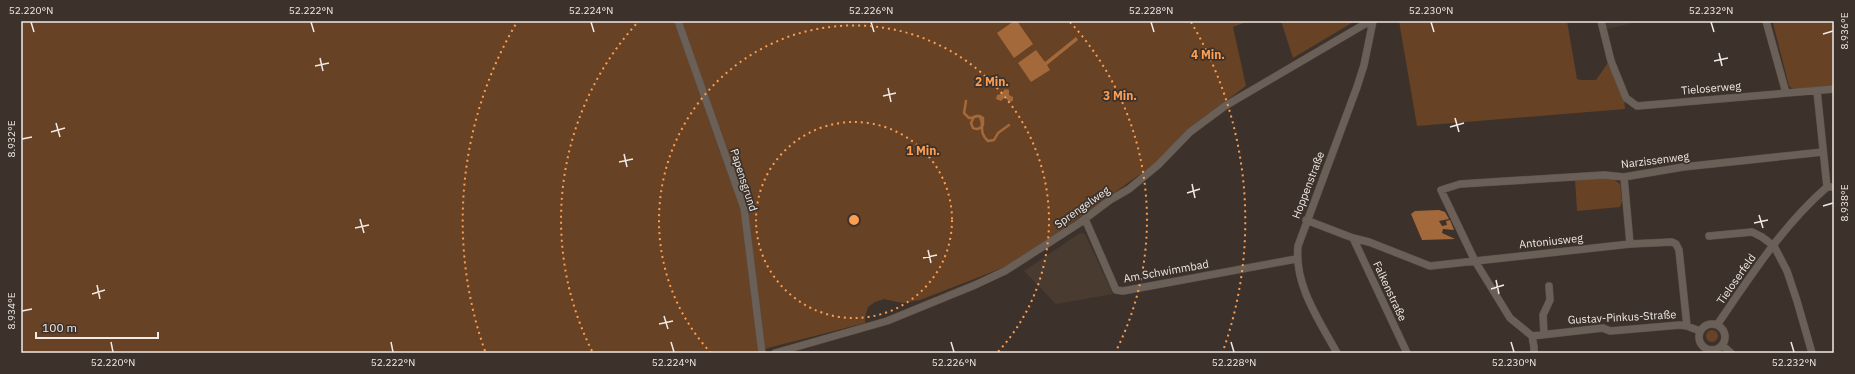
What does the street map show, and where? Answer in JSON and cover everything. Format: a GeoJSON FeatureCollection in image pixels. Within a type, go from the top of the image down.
{"type":"FeatureCollection","features":[{"type":"Feature","properties":{"kind":"street","name":"Papensgrund"},"geometry":{"type":"LineString","coordinates":[[678,21],[744,208],[762,353]]}},
{"type":"Feature","properties":{"kind":"street","name":"Sprengelweg"},"geometry":{"type":"LineString","coordinates":[[775,353],[887,320],[975,285],[1005,271],[1085,219],[1146,176],[1206,118],[1301,60],[1370,21]]}},
{"type":"Feature","properties":{"kind":"street","name":"Hoppenstraße"},"geometry":{"type":"LineString","coordinates":[[1337,353],[1307,297],[1299,275],[1296,259],[1298,246],[1306,220],[1357,87],[1364,65],[1373,21]]}},
{"type":"Feature","properties":{"kind":"street","name":"Tieloserweg"},"geometry":{"type":"LineString","coordinates":[[1601,21],[1611,61],[1626,98],[1637,106],[1834,90]]}},
{"type":"Feature","properties":{"kind":"street"},"geometry":{"type":"LineString","coordinates":[[1766,21],[1786,93]]}},
{"type":"Feature","properties":{"kind":"street"},"geometry":{"type":"LineString","coordinates":[[1817,91],[1823,152],[1831,187]]}},
{"type":"Feature","properties":{"kind":"street","name":"Narzissenweg"},"geometry":{"type":"LineString","coordinates":[[1475,261],[1441,190],[1460,184],[1604,175],[1624,177],[1683,167],[1823,152]]}},
{"type":"Feature","properties":{"kind":"street"},"geometry":{"type":"LineString","coordinates":[[1624,177],[1630,244]]}},
{"type":"Feature","properties":{"kind":"street","name":"Tieloserfeld"},"geometry":{"type":"LineString","coordinates":[[1717,325],[1752,273],[1809,203],[1831,187]]}},
{"type":"Feature","properties":{"kind":"street","name":"Am Schwimmbad"},"geometry":{"type":"LineString","coordinates":[[1085,219],[1116,290],[1123,291],[1296,259]]}},
{"type":"Feature","properties":{"kind":"street","name":"Falkenstraße"},"geometry":{"type":"LineString","coordinates":[[1306,220],[1353,238],[1369,242],[1430,266],[1475,261]]}},
{"type":"Feature","properties":{"kind":"street"},"geometry":{"type":"LineString","coordinates":[[1710,236],[1752,232],[1774,246],[1787,271],[1812,353]]}},
{"type":"Feature","properties":{"kind":"street","name":"Falkenstraße"},"geometry":{"type":"LineString","coordinates":[[1353,238],[1407,353]]}},
{"type":"Feature","properties":{"kind":"street","name":"Antoniusweg"},"geometry":{"type":"LineString","coordinates":[[1475,261],[1668,241],[1676,244],[1678,247],[1687,326]]}},
{"type":"Feature","properties":{"kind":"street"},"geometry":{"type":"LineString","coordinates":[[1475,261],[1510,318],[1532,336],[1534,353]]}},
{"type":"Feature","properties":{"kind":"street"},"geometry":{"type":"LineString","coordinates":[[1544,334],[1543,316],[1550,300],[1549,286]]}},
{"type":"Feature","properties":{"kind":"street"},"geometry":{"type":"LineString","coordinates":[[1707,324],[1717,325],[1724,331],[1724,341],[1722,345],[1715,350],[1705,351],[1699,339],[1700,331],[1707,324]]}},
{"type":"Feature","properties":{"kind":"street","name":"Gustav-Pinkus-Straße"},"geometry":{"type":"LineString","coordinates":[[1532,336],[1603,328],[1610,330],[1687,326],[1700,331]]}},
{"type":"Feature","properties":{"kind":"street"},"geometry":{"type":"LineString","coordinates":[[1722,345],[1731,353]]}},
{"type":"Feature","properties":{"kind":"shaded area"},"geometry":{"type":"Polygon","coordinates":[[[21,21],[1249,21],[1233,27],[1246,86],[1200,120],[1156,163],[1035,249],[1005,267],[920,300],[902,303],[884,299],[875,302],[868,307],[865,323],[768,348],[755,353],[21,353],[21,21]]]}},
{"type":"Feature","properties":{"kind":"shaded area"},"geometry":{"type":"Polygon","coordinates":[[[1014,21],[1017,21],[1033,44],[1014,58],[997,33],[1014,21]]]}},
{"type":"Feature","properties":{"kind":"shaded area"},"geometry":{"type":"Polygon","coordinates":[[[1281,21],[1355,21],[1293,58],[1281,21]]]}},
{"type":"Feature","properties":{"kind":"shaded area"},"geometry":{"type":"Polygon","coordinates":[[[1399,21],[1567,21],[1577,79],[1596,80],[1610,60],[1624,98],[1625,109],[1417,126],[1399,21]]]}},
{"type":"Feature","properties":{"kind":"shaded area"},"geometry":{"type":"Polygon","coordinates":[[[1604,21],[1641,21],[1607,29],[1604,21]]]}},
{"type":"Feature","properties":{"kind":"shaded area"},"geometry":{"type":"Polygon","coordinates":[[[1793,21],[1834,21],[1834,87],[1793,89],[1789,86],[1773,23],[1793,21]]]}},
{"type":"Feature","properties":{"kind":"shaded area"},"geometry":{"type":"Polygon","coordinates":[[[1076,37],[1078,40],[1047,65],[1050,70],[1031,82],[1018,63],[1036,50],[1045,62],[1076,37]]]}},
{"type":"Feature","properties":{"kind":"shaded area"},"geometry":{"type":"Polygon","coordinates":[[[1005,89],[1009,90],[1009,95],[1013,97],[1013,101],[1009,102],[1005,97],[1001,101],[996,99],[997,95],[1001,94],[1005,89]]]}},
{"type":"Feature","properties":{"kind":"shaded area"},"geometry":{"type":"Polygon","coordinates":[[[1612,178],[1620,184],[1622,201],[1620,207],[1577,211],[1575,179],[1612,178]]]}},
{"type":"Feature","properties":{"kind":"shaded area"},"geometry":{"type":"Polygon","coordinates":[[[1439,210],[1445,212],[1449,219],[1439,221],[1442,226],[1447,225],[1446,221],[1450,220],[1454,230],[1443,229],[1442,233],[1455,239],[1422,240],[1411,214],[1415,211],[1439,210]]]}},
{"type":"Feature","properties":{"kind":"shaded area"},"geometry":{"type":"Polygon","coordinates":[[[1080,233],[1085,234],[1113,294],[1056,304],[1024,271],[1080,233]]]}},
{"type":"Feature","properties":{"kind":"shaded area"},"geometry":{"type":"Polygon","coordinates":[[[1710,330],[1714,330],[1718,336],[1714,342],[1710,342],[1706,338],[1706,334],[1710,330]]]}},
{"type":"Feature","properties":{"kind":"waterway"},"geometry":{"type":"LineString","coordinates":[[966,101],[964,113],[969,118],[978,116],[979,116],[983,118],[983,125],[982,126],[981,127],[978,129],[973,128],[971,123],[974,117],[979,116],[982,122],[982,125],[982,128],[982,131],[983,134],[988,141],[994,140],[998,133],[1009,125]]}}]}
